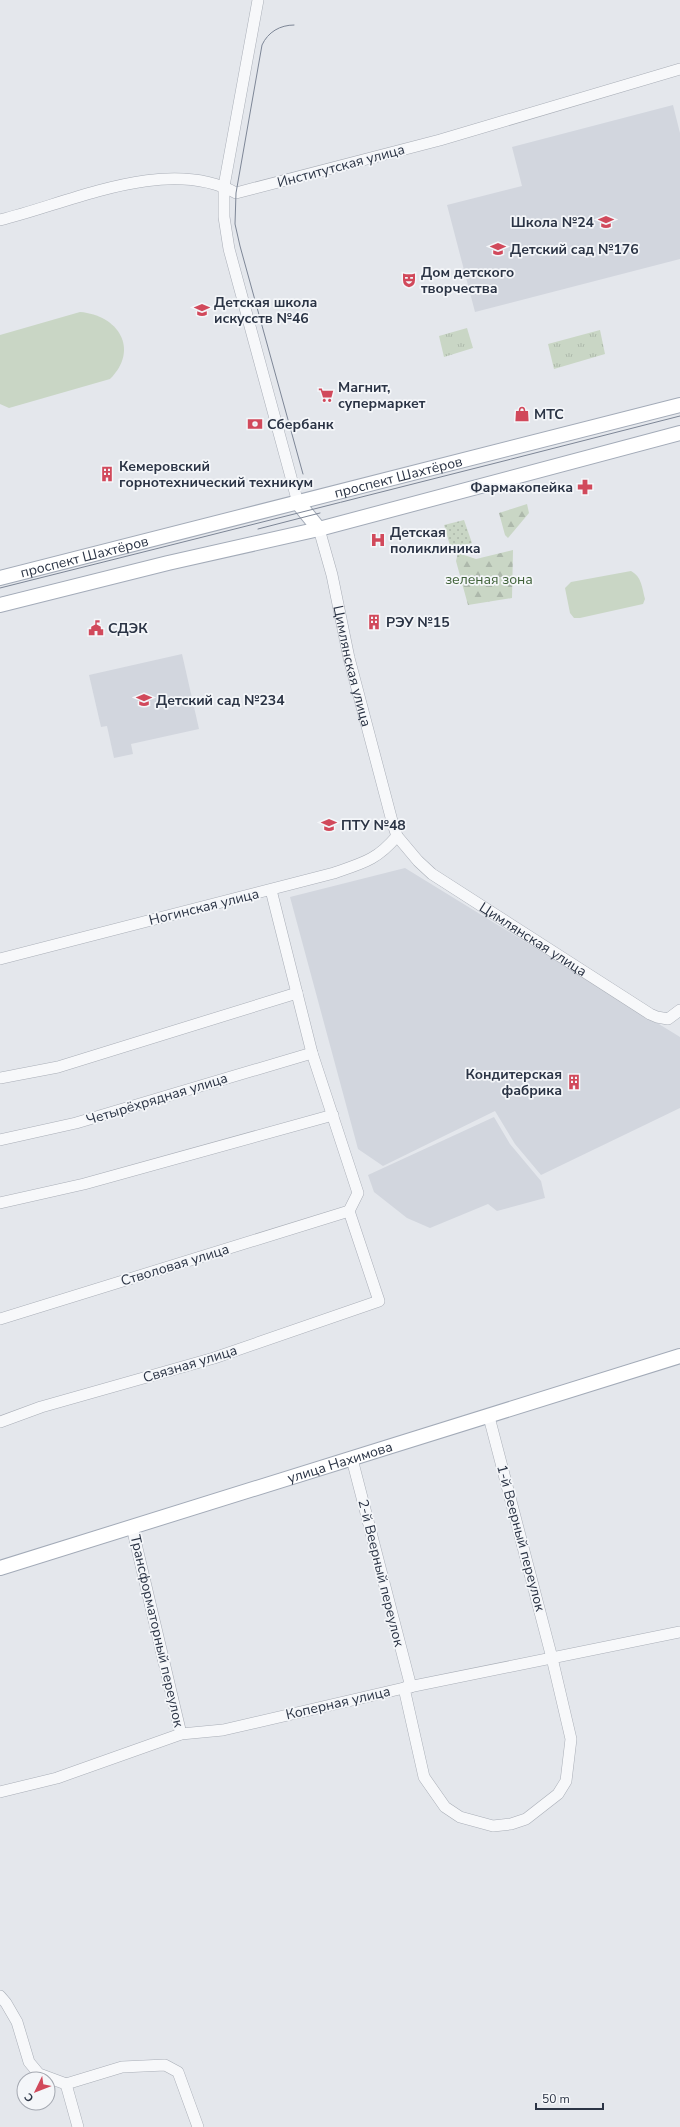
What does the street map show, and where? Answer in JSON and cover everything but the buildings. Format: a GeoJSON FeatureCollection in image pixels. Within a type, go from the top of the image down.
{"type":"FeatureCollection","features":[{"type":"Feature","properties":{"kind":"main road","name":"проспект Шахтёров"},"geometry":{"type":"LineString","coordinates":[[0,578],[680,405]]}},
{"type":"Feature","properties":{"kind":"main road","name":"проспект Шахтёров"},"geometry":{"type":"LineString","coordinates":[[0,605],[168,563],[319,529],[680,433]]}},
{"type":"Feature","properties":{"kind":"main road","name":"Цимлянская улица"},"geometry":{"type":"LineString","coordinates":[[298,503],[319,529]]}},
{"type":"Feature","properties":{"kind":"main road","name":"улица Нахимова"},"geometry":{"type":"LineString","coordinates":[[0,1568],[489,1417],[680,1356]]}},
{"type":"Feature","properties":{"kind":"street","name":"Цимлянская улица"},"geometry":{"type":"LineString","coordinates":[[258,0],[224,186],[224,217],[229,249],[298,503]]}},
{"type":"Feature","properties":{"kind":"street","name":"Институтская улица"},"geometry":{"type":"LineString","coordinates":[[0,220],[113,187],[164,179],[190,180],[224,186],[236,193],[440,140],[680,69]]}},
{"type":"Feature","properties":{"kind":"street","name":"Цимлянская улица"},"geometry":{"type":"LineString","coordinates":[[319,529],[332,575],[349,658],[397,836],[418,861],[450,887],[650,1014],[663,1019],[674,1016],[680,1010]]}},
{"type":"Feature","properties":{"kind":"street","name":"Ногинская улица"},"geometry":{"type":"LineString","coordinates":[[0,959],[334,873],[370,860],[381,854],[397,836]]}},
{"type":"Feature","properties":{"kind":"street"},"geometry":{"type":"LineString","coordinates":[[271,890],[312,1053],[358,1193],[349,1211]]}},
{"type":"Feature","properties":{"kind":"street"},"geometry":{"type":"LineString","coordinates":[[0,1078],[58,1067],[298,993]]}},
{"type":"Feature","properties":{"kind":"street","name":"Четырёхрядная улица"},"geometry":{"type":"LineString","coordinates":[[0,1140],[76,1123],[312,1053]]}},
{"type":"Feature","properties":{"kind":"street"},"geometry":{"type":"LineString","coordinates":[[0,1203],[84,1184],[333,1115]]}},
{"type":"Feature","properties":{"kind":"street","name":"Связная улица"},"geometry":{"type":"LineString","coordinates":[[0,1422],[40,1407],[214,1358],[379,1302],[349,1211]]}},
{"type":"Feature","properties":{"kind":"street","name":"Стволовая улица"},"geometry":{"type":"LineString","coordinates":[[0,1318],[349,1211]]}},
{"type":"Feature","properties":{"kind":"street","name":"1-й Веерный переулок"},"geometry":{"type":"LineString","coordinates":[[408,1687],[424,1778],[445,1807],[460,1817],[493,1826],[511,1824],[526,1819],[540,1810],[558,1794],[566,1781],[571,1739],[552,1658],[489,1417]]}},
{"type":"Feature","properties":{"kind":"street","name":"2-й Веерный переулок"},"geometry":{"type":"LineString","coordinates":[[352,1459],[408,1687]]}},
{"type":"Feature","properties":{"kind":"street","name":"Трансформаторный переулок"},"geometry":{"type":"LineString","coordinates":[[132,1527],[181,1734]]}},
{"type":"Feature","properties":{"kind":"street","name":"Коперная улица"},"geometry":{"type":"LineString","coordinates":[[0,1792],[57,1778],[181,1734],[223,1730],[408,1687],[680,1632]]}},
{"type":"Feature","properties":{"kind":"street"},"geometry":{"type":"LineString","coordinates":[[0,1996],[17,2022],[29,2062],[39,2074],[66,2084],[122,2067],[165,2065],[178,2072],[198,2127]]}},
{"type":"Feature","properties":{"kind":"street"},"geometry":{"type":"LineString","coordinates":[[66,2084],[78,2127]]}},
{"type":"Feature","properties":{"kind":"shaded area","name":"Школа №24"},"geometry":{"type":"Polygon","coordinates":[[[673,105],[680,133],[680,259],[475,312],[447,205],[522,186],[512,147],[673,105]]]}},
{"type":"Feature","properties":{"kind":"shaded area","name":"Детский сад №234"},"geometry":{"type":"Polygon","coordinates":[[[182,654],[199,729],[131,744],[133,754],[114,758],[107,726],[101,727],[89,675],[182,654]]]}},
{"type":"Feature","properties":{"kind":"shaded area"},"geometry":{"type":"Polygon","coordinates":[[[405,868],[680,1037],[680,1108],[541,1175],[515,1144],[495,1111],[383,1166],[358,1149],[290,897],[405,868]]]}},
{"type":"Feature","properties":{"kind":"shaded area"},"geometry":{"type":"Polygon","coordinates":[[[494,1117],[510,1144],[541,1181],[545,1198],[497,1211],[488,1204],[430,1228],[407,1218],[374,1192],[368,1175],[494,1117]]]}},
{"type":"Feature","properties":{"kind":"green space"},"geometry":{"type":"Polygon","coordinates":[[[80,312],[105,320],[114,327],[120,335],[124,345],[123,356],[119,368],[110,379],[9,408],[0,404],[0,335],[80,312]]]}},
{"type":"Feature","properties":{"kind":"green space"},"geometry":{"type":"Polygon","coordinates":[[[467,328],[473,348],[444,357],[439,336],[467,328]]]}},
{"type":"Feature","properties":{"kind":"green space"},"geometry":{"type":"Polygon","coordinates":[[[600,330],[605,354],[554,369],[548,344],[600,330]]]}},
{"type":"Feature","properties":{"kind":"green space"},"geometry":{"type":"Polygon","coordinates":[[[527,504],[529,513],[508,538],[505,535],[499,513],[527,504]]]}},
{"type":"Feature","properties":{"kind":"green space"},"geometry":{"type":"Polygon","coordinates":[[[464,520],[472,543],[451,549],[444,525],[464,520]]]}},
{"type":"Feature","properties":{"kind":"green space","name":"зеленая зона"},"geometry":{"type":"Polygon","coordinates":[[[513,550],[512,598],[468,605],[456,561],[458,553],[476,559],[513,550]]]}},
{"type":"Feature","properties":{"kind":"green space"},"geometry":{"type":"Polygon","coordinates":[[[631,571],[635,573],[641,583],[645,599],[643,604],[580,618],[574,618],[570,613],[565,588],[571,582],[631,571]]]}},
{"type":"Feature","properties":{"kind":"tram line"},"geometry":{"type":"LineString","coordinates":[[294,25],[284,26],[275,30],[268,36],[262,45],[236,193],[235,224],[303,474]]}},
{"type":"Feature","properties":{"kind":"tram line"},"geometry":{"type":"LineString","coordinates":[[0,588],[680,416]]}},
{"type":"Feature","properties":{"kind":"tram line"},"geometry":{"type":"LineString","coordinates":[[258,529],[320,513]]}},
{"type":"Feature","properties":{"kind":"place","name":"Школа №24"},"geometry":{"type":"Point","coordinates":[606,222]}},
{"type":"Feature","properties":{"kind":"place","name":"Детский сад №176"},"geometry":{"type":"Point","coordinates":[498,249]}},
{"type":"Feature","properties":{"kind":"place","name":"Дом детского творчества"},"geometry":{"type":"Point","coordinates":[409,280]}},
{"type":"Feature","properties":{"kind":"place","name":"Детская школа искусств №46"},"geometry":{"type":"Point","coordinates":[202,310]}},
{"type":"Feature","properties":{"kind":"place","name":"Магнит, супермаркет"},"geometry":{"type":"Point","coordinates":[326,395]}},
{"type":"Feature","properties":{"kind":"place","name":"МТС"},"geometry":{"type":"Point","coordinates":[522,414]}},
{"type":"Feature","properties":{"kind":"place","name":"Сбербанк"},"geometry":{"type":"Point","coordinates":[255,424]}},
{"type":"Feature","properties":{"kind":"place","name":"Кемеровский горнотехнический техникум"},"geometry":{"type":"Point","coordinates":[107,474]}},
{"type":"Feature","properties":{"kind":"place","name":"Фармакопейка"},"geometry":{"type":"Point","coordinates":[585,487]}},
{"type":"Feature","properties":{"kind":"place","name":"Детская поликлиника"},"geometry":{"type":"Point","coordinates":[378,540]}},
{"type":"Feature","properties":{"kind":"place","name":"РЭУ №15"},"geometry":{"type":"Point","coordinates":[374,622]}},
{"type":"Feature","properties":{"kind":"place","name":"СДЭК"},"geometry":{"type":"Point","coordinates":[96,628]}},
{"type":"Feature","properties":{"kind":"place","name":"Детский сад №234"},"geometry":{"type":"Point","coordinates":[144,700]}},
{"type":"Feature","properties":{"kind":"place","name":"ПТУ №48"},"geometry":{"type":"Point","coordinates":[329,825]}},
{"type":"Feature","properties":{"kind":"place","name":"Кондитерская фабрика"},"geometry":{"type":"Point","coordinates":[574,1082]}}]}
